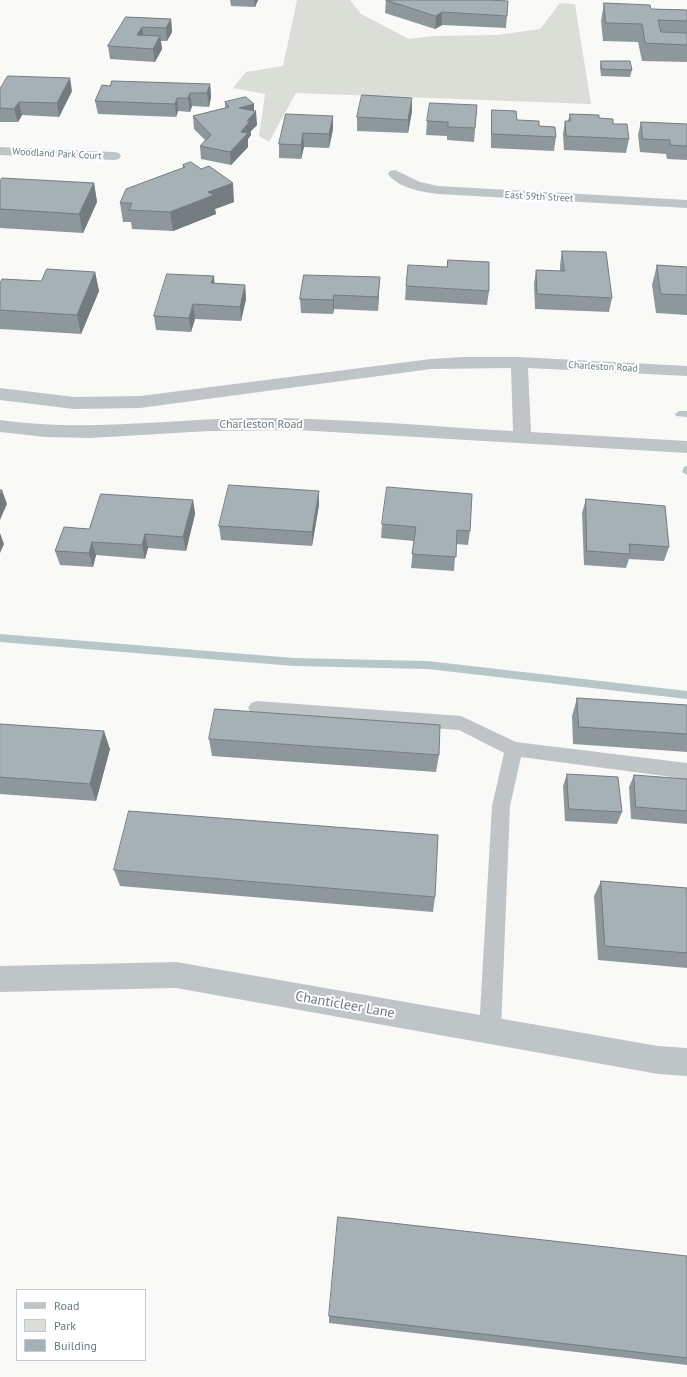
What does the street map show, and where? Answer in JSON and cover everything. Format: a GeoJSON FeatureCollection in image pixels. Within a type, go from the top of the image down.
{"type":"FeatureCollection","features":[{"type":"Feature","properties":{"kind":"street","name":"Woodland Park Court"},"geometry":{"type":"LineString","coordinates":[[0,151],[114,156]]}},
{"type":"Feature","properties":{"kind":"street","name":"East 59th Street"},"geometry":{"type":"LineString","coordinates":[[394,174],[403,181],[417,186],[454,192],[687,204]]}},
{"type":"Feature","properties":{"kind":"street","name":"Charleston Road"},"geometry":{"type":"LineString","coordinates":[[0,394],[74,403],[140,402],[431,364],[519,362],[687,371]]}},
{"type":"Feature","properties":{"kind":"street"},"geometry":{"type":"LineString","coordinates":[[519,362],[522,437]]}},
{"type":"Feature","properties":{"kind":"street","name":"Charleston Road"},"geometry":{"type":"LineString","coordinates":[[0,426],[49,433],[100,432],[242,424],[298,424],[687,447]]}},
{"type":"Feature","properties":{"kind":"street","name":"Chanticleer Lane"},"geometry":{"type":"LineString","coordinates":[[0,979],[176,974],[658,1060],[687,1062]]}},
{"type":"Feature","properties":{"kind":"lane"},"geometry":{"type":"LineString","coordinates":[[257,708],[461,723],[514,749],[687,771]]}},
{"type":"Feature","properties":{"kind":"lane"},"geometry":{"type":"LineString","coordinates":[[490,1030],[501,806],[514,749]]}},
{"type":"Feature","properties":{"kind":"green space"},"geometry":{"type":"Polygon","coordinates":[[[297,0],[350,0],[361,14],[409,39],[433,36],[498,35],[540,29],[560,3],[575,4],[591,104],[296,93],[269,142],[259,136],[265,94],[233,88],[246,72],[283,66],[297,0]]]}},
{"type":"Feature","properties":{"kind":"building"},"geometry":{"type":"Polygon","coordinates":[[[386,0],[508,1],[507,16],[442,12],[436,16],[386,0]]]}},
{"type":"Feature","properties":{"kind":"building"},"geometry":{"type":"Polygon","coordinates":[[[604,3],[650,5],[651,9],[687,10],[687,21],[658,20],[661,32],[687,33],[687,45],[645,43],[642,24],[606,23],[604,3]]]}},
{"type":"Feature","properties":{"kind":"building"},"geometry":{"type":"Polygon","coordinates":[[[126,17],[171,19],[166,28],[142,27],[137,35],[160,36],[153,49],[108,46],[126,17]]]}},
{"type":"Feature","properties":{"kind":"building"},"geometry":{"type":"Polygon","coordinates":[[[601,61],[630,61],[632,70],[602,69],[601,61]]]}},
{"type":"Feature","properties":{"kind":"building"},"geometry":{"type":"Polygon","coordinates":[[[8,76],[70,78],[57,103],[19,102],[14,109],[0,108],[0,89],[8,76]]]}},
{"type":"Feature","properties":{"kind":"building"},"geometry":{"type":"Polygon","coordinates":[[[112,81],[210,84],[207,93],[190,93],[188,98],[177,98],[175,104],[95,101],[102,85],[110,86],[112,81]]]}},
{"type":"Feature","properties":{"kind":"building"},"geometry":{"type":"Polygon","coordinates":[[[362,95],[412,98],[408,120],[357,117],[362,95]]]}},
{"type":"Feature","properties":{"kind":"building"},"geometry":{"type":"Polygon","coordinates":[[[246,97],[254,104],[239,108],[256,111],[247,121],[250,121],[241,132],[248,133],[230,152],[200,146],[211,135],[193,116],[229,107],[225,102],[246,97]]]}},
{"type":"Feature","properties":{"kind":"building"},"geometry":{"type":"Polygon","coordinates":[[[430,103],[477,105],[475,128],[448,127],[448,122],[427,121],[430,103]]]}},
{"type":"Feature","properties":{"kind":"building"},"geometry":{"type":"Polygon","coordinates":[[[492,110],[516,111],[517,120],[539,121],[539,126],[555,127],[556,137],[492,134],[492,110]]]}},
{"type":"Feature","properties":{"kind":"building"},"geometry":{"type":"Polygon","coordinates":[[[286,114],[333,116],[329,134],[303,133],[301,145],[279,144],[286,114]]]}},
{"type":"Feature","properties":{"kind":"building"},"geometry":{"type":"Polygon","coordinates":[[[570,114],[599,115],[599,118],[613,119],[613,124],[627,124],[629,139],[566,136],[565,121],[570,121],[570,114]]]}},
{"type":"Feature","properties":{"kind":"building"},"geometry":{"type":"Polygon","coordinates":[[[641,122],[687,124],[687,146],[670,145],[670,140],[643,139],[641,122]]]}},
{"type":"Feature","properties":{"kind":"building"},"geometry":{"type":"Polygon","coordinates":[[[191,162],[201,169],[209,166],[233,183],[208,192],[214,195],[170,212],[129,210],[132,203],[120,203],[126,189],[185,167],[183,165],[191,162]]]}},
{"type":"Feature","properties":{"kind":"building"},"geometry":{"type":"Polygon","coordinates":[[[2,178],[94,183],[79,214],[0,209],[0,182],[2,178]]]}},
{"type":"Feature","properties":{"kind":"building"},"geometry":{"type":"Polygon","coordinates":[[[562,251],[606,252],[612,298],[537,294],[536,270],[564,271],[562,251]]]}},
{"type":"Feature","properties":{"kind":"building"},"geometry":{"type":"Polygon","coordinates":[[[448,260],[489,262],[489,291],[406,286],[408,265],[447,267],[448,260]]]}},
{"type":"Feature","properties":{"kind":"building"},"geometry":{"type":"Polygon","coordinates":[[[657,265],[687,267],[687,295],[661,294],[657,265]]]}},
{"type":"Feature","properties":{"kind":"building"},"geometry":{"type":"Polygon","coordinates":[[[47,269],[95,272],[77,315],[0,310],[0,283],[2,279],[41,281],[47,269]]]}},
{"type":"Feature","properties":{"kind":"building"},"geometry":{"type":"Polygon","coordinates":[[[167,274],[214,276],[211,283],[245,285],[240,307],[193,304],[189,318],[154,316],[167,274]]]}},
{"type":"Feature","properties":{"kind":"building"},"geometry":{"type":"Polygon","coordinates":[[[304,275],[380,277],[378,297],[334,295],[333,300],[300,299],[304,275]]]}},
{"type":"Feature","properties":{"kind":"building"},"geometry":{"type":"Polygon","coordinates":[[[229,485],[319,491],[312,532],[219,526],[229,485]]]}},
{"type":"Feature","properties":{"kind":"building"},"geometry":{"type":"Polygon","coordinates":[[[387,487],[472,494],[470,531],[457,530],[456,557],[412,554],[416,527],[382,524],[387,487]]]}},
{"type":"Feature","properties":{"kind":"building"},"geometry":{"type":"Polygon","coordinates":[[[101,494],[193,500],[183,537],[145,534],[142,545],[92,542],[89,553],[55,551],[64,527],[89,529],[101,494]]]}},
{"type":"Feature","properties":{"kind":"building"},"geometry":{"type":"Polygon","coordinates":[[[586,499],[665,506],[669,547],[629,544],[630,554],[587,551],[586,499]]]}},
{"type":"Feature","properties":{"kind":"building"},"geometry":{"type":"Polygon","coordinates":[[[577,698],[687,705],[687,734],[579,727],[577,698]]]}},
{"type":"Feature","properties":{"kind":"building"},"geometry":{"type":"Polygon","coordinates":[[[215,709],[440,725],[439,755],[209,739],[215,709]]]}},
{"type":"Feature","properties":{"kind":"building"},"geometry":{"type":"Polygon","coordinates":[[[0,724],[104,731],[90,784],[0,777],[0,724]]]}},
{"type":"Feature","properties":{"kind":"building"},"geometry":{"type":"Polygon","coordinates":[[[567,774],[618,777],[622,812],[569,809],[567,774]]]}},
{"type":"Feature","properties":{"kind":"building"},"geometry":{"type":"Polygon","coordinates":[[[634,775],[687,779],[687,811],[636,807],[634,775]]]}},
{"type":"Feature","properties":{"kind":"building"},"geometry":{"type":"Polygon","coordinates":[[[129,811],[438,835],[435,897],[114,870],[129,811]]]}},
{"type":"Feature","properties":{"kind":"building"},"geometry":{"type":"Polygon","coordinates":[[[601,881],[687,888],[687,953],[605,946],[601,881]]]}},
{"type":"Feature","properties":{"kind":"building"},"geometry":{"type":"Polygon","coordinates":[[[338,1217],[687,1256],[687,1358],[329,1316],[338,1217]]]}},
{"type":"Feature","properties":{"kind":"waterway"},"geometry":{"type":"LineString","coordinates":[[679,414],[687,414]]}},
{"type":"Feature","properties":{"kind":"waterway"},"geometry":{"type":"LineString","coordinates":[[0,638],[294,662],[428,665],[687,695]]}}]}
